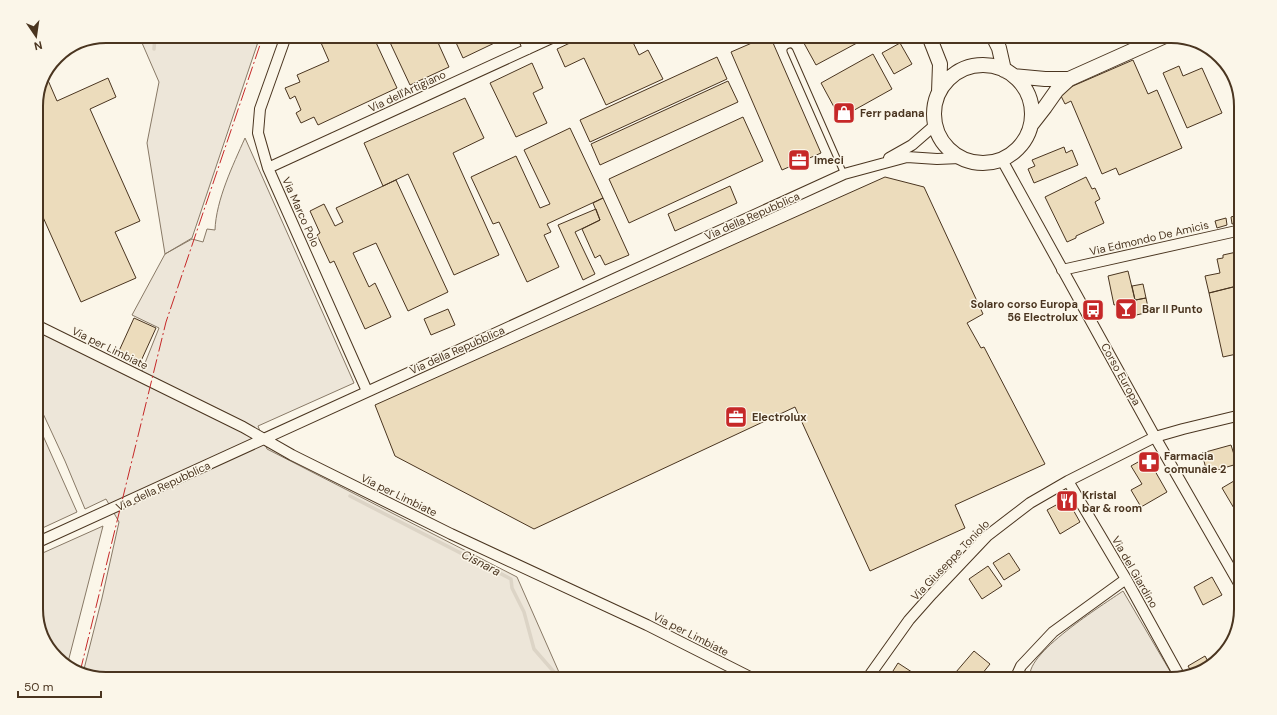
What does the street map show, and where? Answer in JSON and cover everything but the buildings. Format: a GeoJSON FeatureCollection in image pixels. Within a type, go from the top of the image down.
{"type":"FeatureCollection","features":[{"type":"Feature","properties":{"kind":"street","name":"Via Marco Polo"},"geometry":{"type":"LineString","coordinates":[[284,43],[260,109],[258,133],[268,168],[367,391]]}},
{"type":"Feature","properties":{"kind":"street"},"geometry":{"type":"LineString","coordinates":[[526,43],[528,49]]}},
{"type":"Feature","properties":{"kind":"street","name":"Via dell'Artigiano"},"geometry":{"type":"LineString","coordinates":[[268,168],[528,49],[536,43]]}},
{"type":"Feature","properties":{"kind":"street"},"geometry":{"type":"LineString","coordinates":[[932,43],[940,64],[939,92],[934,108],[935,125],[940,138],[949,150],[960,158],[974,162],[988,163],[1002,160],[1016,150],[1027,137],[1031,125],[1032,111],[1030,98],[1023,86],[1009,73],[996,43]]}},
{"type":"Feature","properties":{"kind":"street"},"geometry":{"type":"LineString","coordinates":[[1031,125],[1046,107],[1057,90],[1070,79],[1150,43]]}},
{"type":"Feature","properties":{"kind":"street"},"geometry":{"type":"LineString","coordinates":[[939,92],[948,80],[960,71],[975,66],[990,66],[1009,73],[1044,79],[1070,79]]}},
{"type":"Feature","properties":{"kind":"street","name":"Via della Repubblica"},"geometry":{"type":"LineString","coordinates":[[881,164],[912,145],[935,125]]}},
{"type":"Feature","properties":{"kind":"street","name":"Via della Repubblica"},"geometry":{"type":"LineString","coordinates":[[43,540],[844,174],[907,157],[937,159],[960,158]]}},
{"type":"Feature","properties":{"kind":"street","name":"Corso Europa"},"geometry":{"type":"LineString","coordinates":[[1002,160],[1155,437],[1234,575]]}},
{"type":"Feature","properties":{"kind":"street","name":"Via Edmondo De Amicis"},"geometry":{"type":"LineString","coordinates":[[1062,270],[1234,232]]}},
{"type":"Feature","properties":{"kind":"street","name":"Via per Limbiate"},"geometry":{"type":"LineString","coordinates":[[43,328],[451,534],[647,625],[740,672]]}},
{"type":"Feature","properties":{"kind":"street","name":"Via Giuseppe Toniolo"},"geometry":{"type":"LineString","coordinates":[[872,672],[909,620],[932,594],[987,536],[1030,503],[1068,481],[1155,437],[1234,417]]}},
{"type":"Feature","properties":{"kind":"street","name":"Via del Giardino"},"geometry":{"type":"LineString","coordinates":[[1068,481],[1126,579],[1177,672]]}},
{"type":"Feature","properties":{"kind":"street"},"geometry":{"type":"LineString","coordinates":[[1018,672],[1021,666],[1053,632],[1126,579]]}},
{"type":"Feature","properties":{"kind":"lane"},"geometry":{"type":"LineString","coordinates":[[790,51],[844,174]]}},
{"type":"Feature","properties":{"kind":"shaded area"},"geometry":{"type":"Polygon","coordinates":[[[142,43],[258,43],[192,238],[165,254],[147,143],[159,82],[142,43]]]}},
{"type":"Feature","properties":{"kind":"shaded area"},"geometry":{"type":"Polygon","coordinates":[[[245,138],[354,383],[258,426],[267,449],[517,577],[559,672],[106,672],[84,668],[119,522],[106,499],[85,509],[43,413],[43,334],[139,378],[159,328],[132,315],[165,254],[192,239],[203,242],[207,229],[215,230],[218,207],[230,171],[245,138]]]}},
{"type":"Feature","properties":{"kind":"shaded area"},"geometry":{"type":"Polygon","coordinates":[[[43,436],[77,512],[43,528],[43,436]]]}},
{"type":"Feature","properties":{"kind":"shaded area"},"geometry":{"type":"Polygon","coordinates":[[[103,526],[69,659],[59,651],[49,637],[44,621],[43,553],[103,526]]]}},
{"type":"Feature","properties":{"kind":"shaded area"},"geometry":{"type":"Polygon","coordinates":[[[1123,591],[1170,672],[1031,672],[1031,669],[1038,657],[1066,631],[1123,591]]]}},
{"type":"Feature","properties":{"kind":"waterway","name":"Cisnara"},"geometry":{"type":"LineString","coordinates":[[154,43],[154,49]]}},
{"type":"Feature","properties":{"kind":"waterway","name":"Cisnara"},"geometry":{"type":"LineString","coordinates":[[350,496],[511,579],[512,588],[524,612],[534,649],[554,672]]}},
{"type":"Feature","properties":{"kind":"power"},"geometry":{"type":"LineString","coordinates":[[81,667],[166,322],[261,43]]}},
{"type":"Feature","properties":{"kind":"place","name":"Ferr padana"},"geometry":{"type":"Point","coordinates":[844,113]}},
{"type":"Feature","properties":{"kind":"place","name":"Imeci"},"geometry":{"type":"Point","coordinates":[799,160]}},
{"type":"Feature","properties":{"kind":"place","name":"Bar Il Punto"},"geometry":{"type":"Point","coordinates":[1126,309]}},
{"type":"Feature","properties":{"kind":"place","name":"Solaro corso Europa 56 Electrolux"},"geometry":{"type":"Point","coordinates":[1093,310]}},
{"type":"Feature","properties":{"kind":"place","name":"Electrolux"},"geometry":{"type":"Point","coordinates":[736,417]}},
{"type":"Feature","properties":{"kind":"place","name":"Farmacia comunale 2"},"geometry":{"type":"Point","coordinates":[1149,462]}},
{"type":"Feature","properties":{"kind":"place","name":"Kristal bar & room"},"geometry":{"type":"Point","coordinates":[1067,501]}}]}
